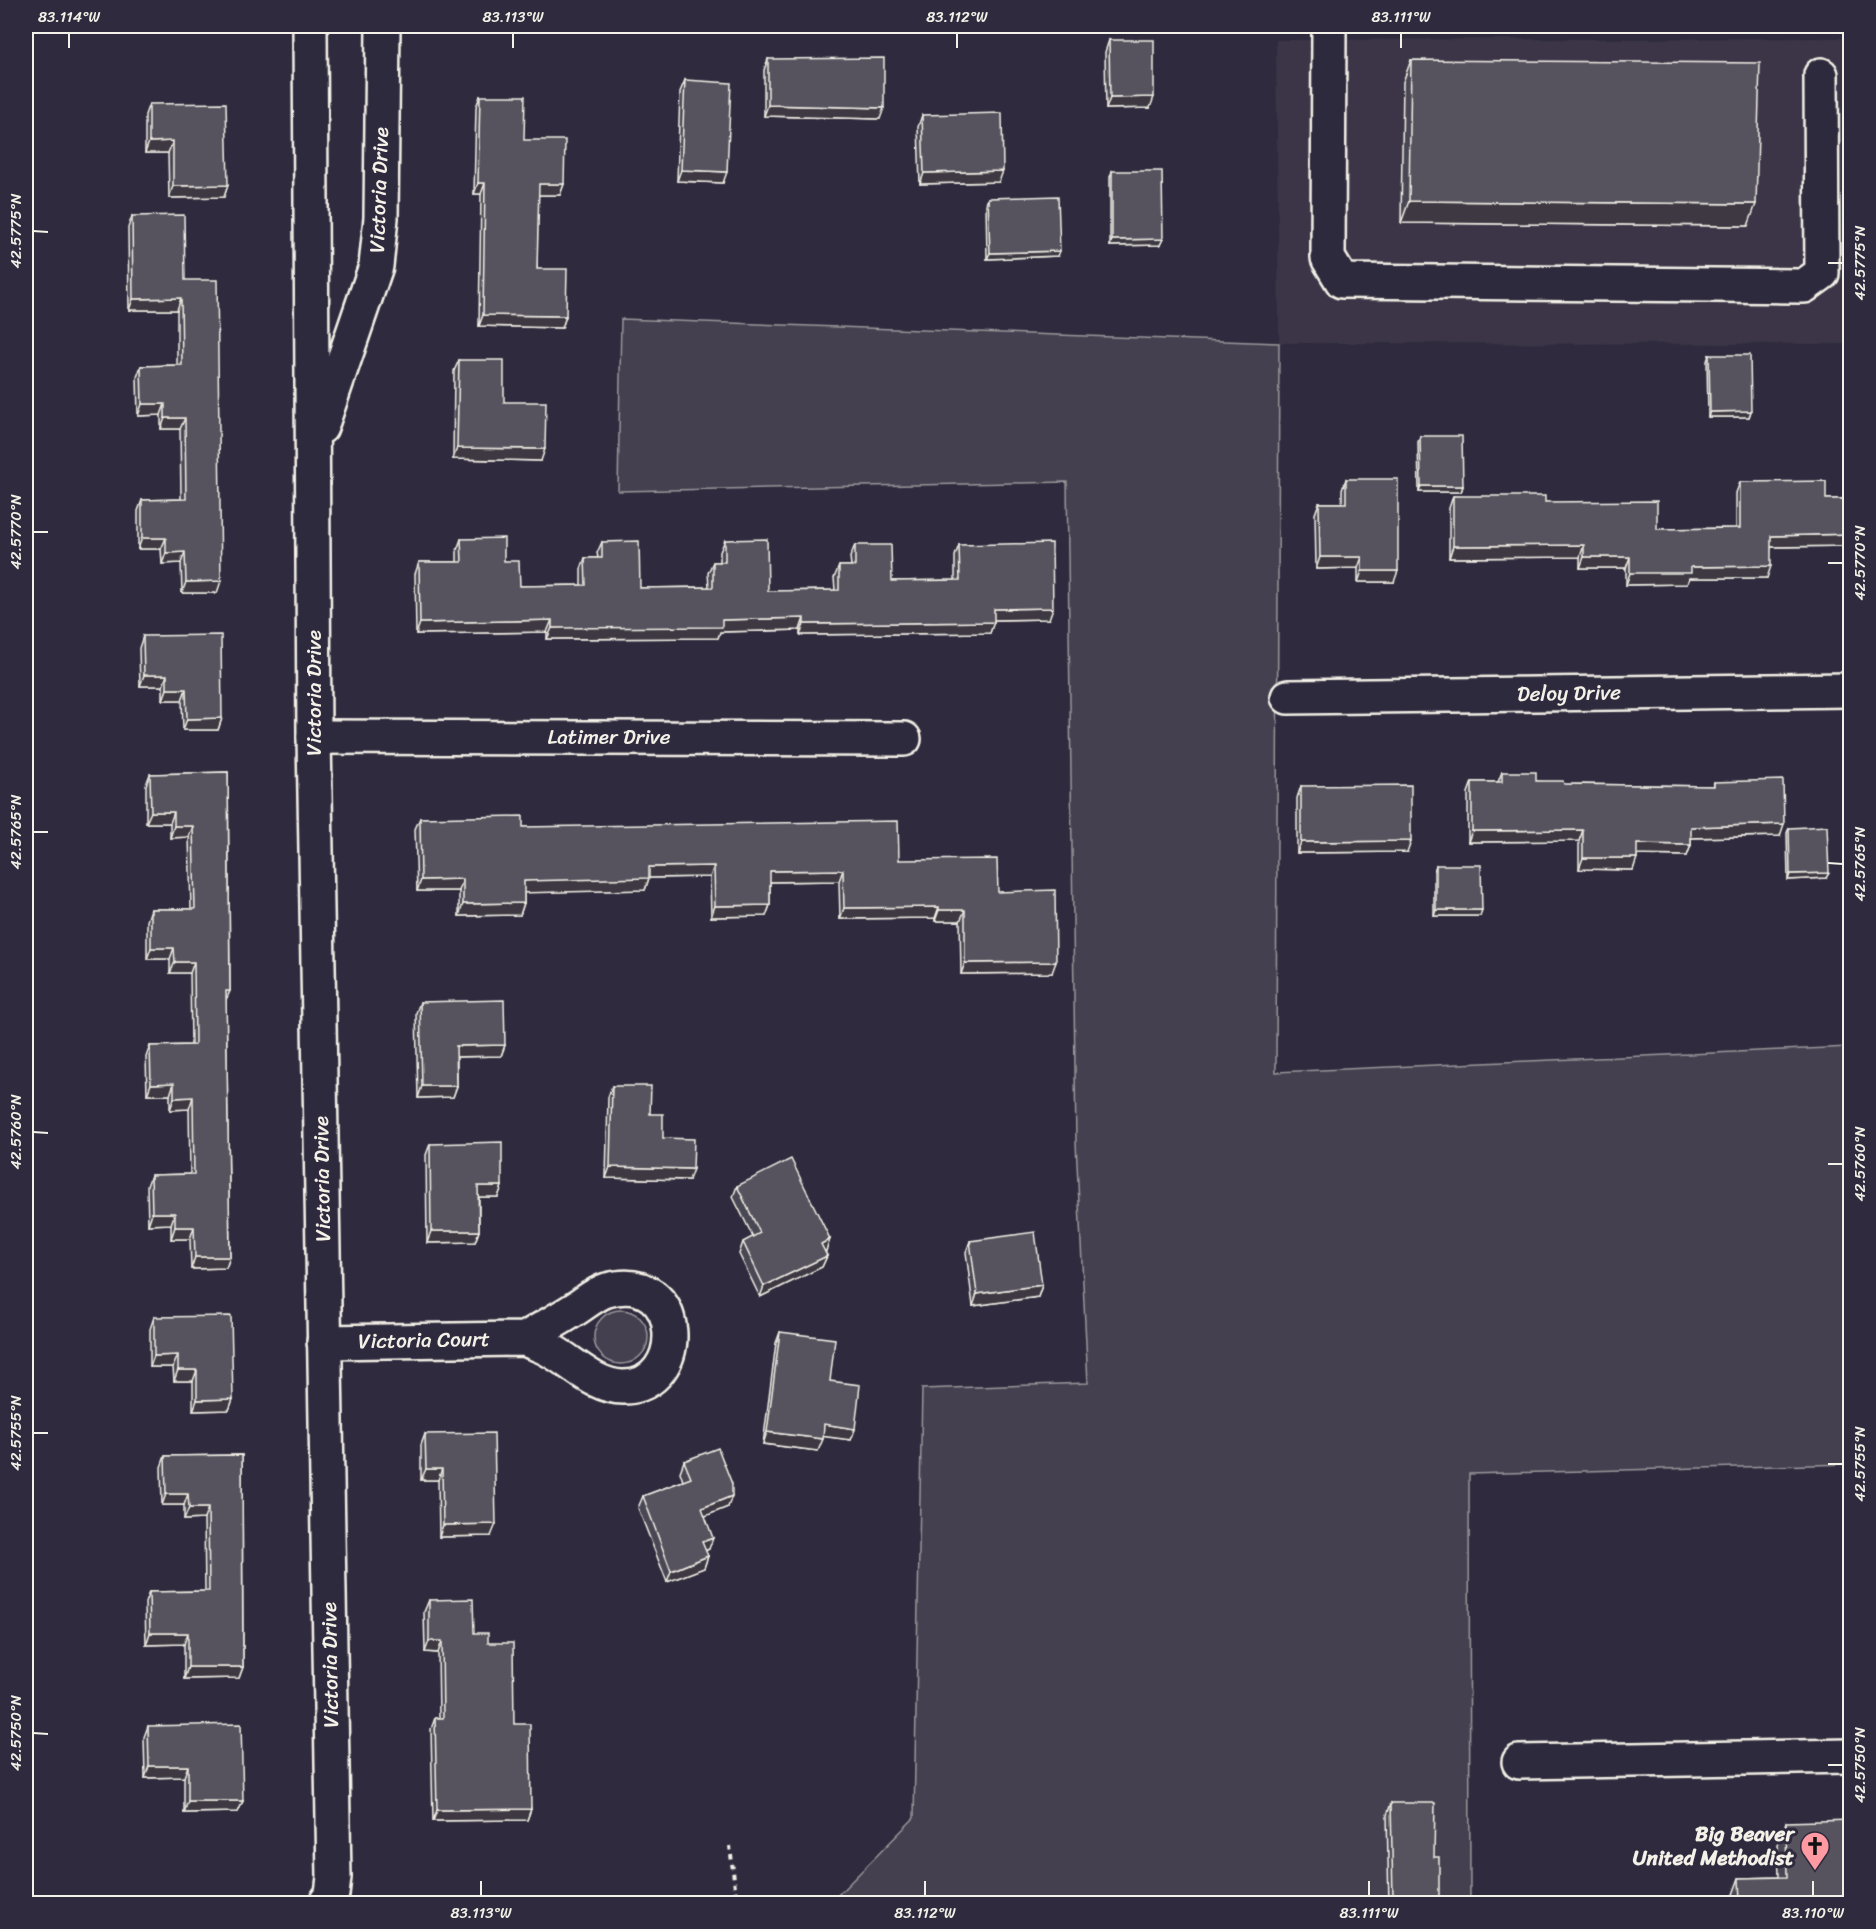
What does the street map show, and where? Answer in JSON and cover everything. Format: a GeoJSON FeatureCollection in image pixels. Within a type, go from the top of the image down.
{"type":"FeatureCollection","features":[{"type":"Feature","properties":{"kind":"street","name":"Victoria Drive"},"geometry":{"type":"LineString","coordinates":[[310,26],[314,737],[334,1877],[332,1894],[326,1904]]}},
{"type":"Feature","properties":{"kind":"street","name":"Victoria Drive"},"geometry":{"type":"LineString","coordinates":[[312,452],[376,266],[381,218],[383,26]]}},
{"type":"Feature","properties":{"kind":"street"},"geometry":{"type":"LineString","coordinates":[[1329,26],[1328,258],[1342,281],[1804,286],[1821,273],[1821,75]]}},
{"type":"Feature","properties":{"kind":"street","name":"Deloy Drive"},"geometry":{"type":"LineString","coordinates":[[1288,697],[1851,690]]}},
{"type":"Feature","properties":{"kind":"street","name":"Latimer Drive"},"geometry":{"type":"LineString","coordinates":[[314,737],[904,739]]}},
{"type":"Feature","properties":{"kind":"street","name":"Victoria Court"},"geometry":{"type":"LineString","coordinates":[[324,1342],[525,1339]]}},
{"type":"Feature","properties":{"kind":"street"},"geometry":{"type":"LineString","coordinates":[[1519,1762],[1851,1756]]}},
{"type":"Feature","properties":{"kind":"path"},"geometry":{"type":"LineString","coordinates":[[730,1846],[737,1904]]}},
{"type":"Feature","properties":{"kind":"shaded area"},"geometry":{"type":"Polygon","coordinates":[[[1850,38],[1850,344],[1279,343],[1276,40],[1850,38]]]}},
{"type":"Feature","properties":{"kind":"shaded area"},"geometry":{"type":"Polygon","coordinates":[[[621,319],[1279,343],[1276,1072],[1850,1047],[1850,1464],[1469,1474],[1470,1903],[830,1903],[914,1818],[922,1389],[1088,1383],[1076,1143],[1067,482],[618,491],[621,319]]]}},
{"type":"Feature","properties":{"kind":"shaded area"},"geometry":{"type":"Polygon","coordinates":[[[621,1310],[631,1312],[640,1318],[646,1327],[648,1337],[646,1347],[640,1356],[631,1362],[621,1364],[611,1362],[602,1356],[596,1347],[594,1337],[596,1327],[602,1318],[611,1312],[621,1310]]]}},
{"type":"Feature","properties":{"kind":"building"},"geometry":{"type":"Polygon","coordinates":[[[1109,40],[1154,40],[1154,97],[1110,98],[1109,40]]]}},
{"type":"Feature","properties":{"kind":"building"},"geometry":{"type":"Polygon","coordinates":[[[884,58],[884,108],[768,105],[768,59],[884,58]]]}},
{"type":"Feature","properties":{"kind":"building"},"geometry":{"type":"Polygon","coordinates":[[[1411,60],[1760,63],[1756,204],[1409,201],[1411,60]]]}},
{"type":"Feature","properties":{"kind":"building"},"geometry":{"type":"Polygon","coordinates":[[[685,80],[731,83],[727,172],[681,170],[685,80]]]}},
{"type":"Feature","properties":{"kind":"building"},"geometry":{"type":"Polygon","coordinates":[[[480,96],[525,96],[524,140],[565,140],[564,184],[539,184],[537,269],[567,269],[566,316],[483,315],[485,183],[478,183],[480,96]]]}},
{"type":"Feature","properties":{"kind":"building"},"geometry":{"type":"Polygon","coordinates":[[[226,103],[228,185],[173,186],[173,141],[149,142],[149,104],[226,103]]]}},
{"type":"Feature","properties":{"kind":"building"},"geometry":{"type":"Polygon","coordinates":[[[1002,113],[1003,171],[924,173],[922,115],[1002,113]]]}},
{"type":"Feature","properties":{"kind":"building"},"geometry":{"type":"Polygon","coordinates":[[[1112,171],[1162,171],[1163,239],[1112,240],[1112,171]]]}},
{"type":"Feature","properties":{"kind":"building"},"geometry":{"type":"Polygon","coordinates":[[[1058,196],[1060,251],[990,253],[988,198],[1058,196]]]}},
{"type":"Feature","properties":{"kind":"building"},"geometry":{"type":"Polygon","coordinates":[[[184,215],[185,280],[217,280],[221,581],[186,582],[185,552],[166,553],[166,538],[142,538],[142,500],[186,499],[185,418],[165,418],[165,404],[142,404],[141,366],[182,365],[181,298],[133,299],[132,216],[184,215]]]}},
{"type":"Feature","properties":{"kind":"building"},"geometry":{"type":"Polygon","coordinates":[[[1709,355],[1750,355],[1751,411],[1710,412],[1709,355]]]}},
{"type":"Feature","properties":{"kind":"building"},"geometry":{"type":"Polygon","coordinates":[[[459,360],[504,360],[504,402],[546,402],[545,449],[457,448],[459,360]]]}},
{"type":"Feature","properties":{"kind":"building"},"geometry":{"type":"Polygon","coordinates":[[[1420,436],[1462,436],[1463,486],[1421,486],[1420,436]]]}},
{"type":"Feature","properties":{"kind":"building"},"geometry":{"type":"Polygon","coordinates":[[[1346,479],[1398,479],[1398,571],[1362,571],[1362,557],[1320,557],[1319,503],[1346,503],[1346,479]]]}},
{"type":"Feature","properties":{"kind":"building"},"geometry":{"type":"Polygon","coordinates":[[[1826,481],[1826,499],[1851,499],[1851,534],[1771,536],[1771,566],[1691,567],[1691,573],[1630,573],[1630,557],[1584,557],[1584,545],[1453,546],[1453,496],[1545,496],[1545,502],[1657,501],[1657,529],[1740,528],[1740,482],[1826,481]]]}},
{"type":"Feature","properties":{"kind":"building"},"geometry":{"type":"Polygon","coordinates":[[[504,538],[504,561],[519,561],[520,586],[586,585],[585,558],[602,558],[602,542],[639,541],[640,588],[713,587],[713,562],[725,562],[725,540],[767,539],[768,591],[839,590],[839,566],[855,566],[855,545],[891,545],[892,581],[960,580],[959,545],[1052,543],[1053,608],[994,609],[994,622],[804,624],[804,618],[722,620],[722,627],[552,628],[552,620],[420,623],[419,562],[462,562],[461,539],[504,538]]]}},
{"type":"Feature","properties":{"kind":"building"},"geometry":{"type":"Polygon","coordinates":[[[221,635],[222,718],[187,719],[186,689],[167,689],[167,675],[144,675],[143,636],[221,635]]]}},
{"type":"Feature","properties":{"kind":"building"},"geometry":{"type":"Polygon","coordinates":[[[228,772],[230,991],[226,991],[230,1257],[195,1257],[194,1227],[175,1227],[175,1213],[152,1213],[151,1175],[194,1174],[193,1097],[174,1098],[174,1083],[151,1084],[150,1046],[195,1045],[194,962],[175,962],[174,948],[151,948],[151,909],[195,909],[193,826],[174,826],[174,812],[151,812],[150,774],[228,772]]]}},
{"type":"Feature","properties":{"kind":"building"},"geometry":{"type":"Polygon","coordinates":[[[1502,772],[1536,772],[1536,781],[1563,781],[1564,784],[1714,786],[1714,782],[1783,780],[1784,824],[1691,827],[1691,845],[1637,844],[1637,858],[1583,858],[1583,830],[1472,831],[1472,782],[1502,782],[1502,772]]]}},
{"type":"Feature","properties":{"kind":"building"},"geometry":{"type":"Polygon","coordinates":[[[1411,785],[1411,841],[1301,842],[1301,786],[1411,785]]]}},
{"type":"Feature","properties":{"kind":"building"},"geometry":{"type":"Polygon","coordinates":[[[523,816],[523,827],[898,821],[899,860],[997,859],[998,892],[1055,890],[1056,962],[965,963],[965,910],[939,910],[939,907],[844,908],[843,870],[770,871],[770,905],[715,906],[714,866],[649,867],[649,878],[524,881],[524,903],[463,904],[463,879],[421,880],[420,818],[523,816]]]}},
{"type":"Feature","properties":{"kind":"building"},"geometry":{"type":"Polygon","coordinates":[[[1827,826],[1829,873],[1790,874],[1789,828],[1827,826]]]}},
{"type":"Feature","properties":{"kind":"building"},"geometry":{"type":"Polygon","coordinates":[[[1436,865],[1481,865],[1482,910],[1436,910],[1436,865]]]}},
{"type":"Feature","properties":{"kind":"building"},"geometry":{"type":"Polygon","coordinates":[[[504,1000],[505,1045],[456,1046],[457,1086],[422,1086],[420,1002],[504,1000]]]}},
{"type":"Feature","properties":{"kind":"building"},"geometry":{"type":"Polygon","coordinates":[[[612,1086],[651,1086],[650,1114],[663,1114],[663,1138],[694,1139],[693,1169],[610,1167],[612,1086]]]}},
{"type":"Feature","properties":{"kind":"building"},"geometry":{"type":"Polygon","coordinates":[[[502,1142],[502,1186],[478,1186],[479,1231],[431,1231],[430,1144],[502,1142]]]}},
{"type":"Feature","properties":{"kind":"building"},"geometry":{"type":"Polygon","coordinates":[[[791,1159],[830,1239],[821,1244],[827,1256],[764,1286],[743,1242],[760,1233],[737,1186],[791,1159]]]}},
{"type":"Feature","properties":{"kind":"building"},"geometry":{"type":"Polygon","coordinates":[[[1035,1232],[1042,1285],[977,1294],[970,1241],[1035,1232]]]}},
{"type":"Feature","properties":{"kind":"building"},"geometry":{"type":"Polygon","coordinates":[[[231,1316],[233,1399],[197,1400],[197,1370],[178,1370],[178,1355],[154,1356],[154,1317],[231,1316]]]}},
{"type":"Feature","properties":{"kind":"building"},"geometry":{"type":"Polygon","coordinates":[[[780,1332],[835,1339],[830,1381],[860,1385],[855,1429],[824,1424],[823,1439],[767,1432],[780,1332]]]}},
{"type":"Feature","properties":{"kind":"building"},"geometry":{"type":"Polygon","coordinates":[[[494,1433],[496,1524],[443,1525],[442,1469],[426,1469],[425,1434],[494,1433]]]}},
{"type":"Feature","properties":{"kind":"building"},"geometry":{"type":"Polygon","coordinates":[[[718,1448],[732,1484],[732,1496],[702,1508],[713,1538],[702,1542],[708,1556],[671,1571],[643,1496],[691,1478],[684,1461],[718,1448]]]}},
{"type":"Feature","properties":{"kind":"building"},"geometry":{"type":"Polygon","coordinates":[[[242,1455],[243,1667],[188,1667],[188,1633],[150,1633],[149,1592],[209,1591],[208,1508],[189,1508],[188,1494],[166,1494],[165,1456],[242,1455]]]}},
{"type":"Feature","properties":{"kind":"building"},"geometry":{"type":"Polygon","coordinates":[[[473,1599],[474,1633],[488,1633],[488,1643],[513,1643],[514,1724],[530,1724],[531,1809],[437,1810],[435,1718],[443,1718],[442,1641],[429,1641],[429,1600],[473,1599]]]}},
{"type":"Feature","properties":{"kind":"building"},"geometry":{"type":"Polygon","coordinates":[[[241,1724],[243,1801],[188,1801],[188,1766],[149,1766],[148,1726],[241,1724]]]}},
{"type":"Feature","properties":{"kind":"building"},"geometry":{"type":"Polygon","coordinates":[[[1391,1803],[1435,1803],[1434,1857],[1439,1857],[1439,1898],[1393,1898],[1391,1803]]]}},
{"type":"Feature","properties":{"kind":"building","name":"Big Beaver United Methodist"},"geometry":{"type":"Polygon","coordinates":[[[1851,1820],[1851,1904],[1740,1904],[1739,1878],[1787,1877],[1786,1822],[1851,1820]]]}},
{"type":"Feature","properties":{"kind":"place","name":"Big Beaver United Methodist"},"geometry":{"type":"Point","coordinates":[1815,1872]}}]}
